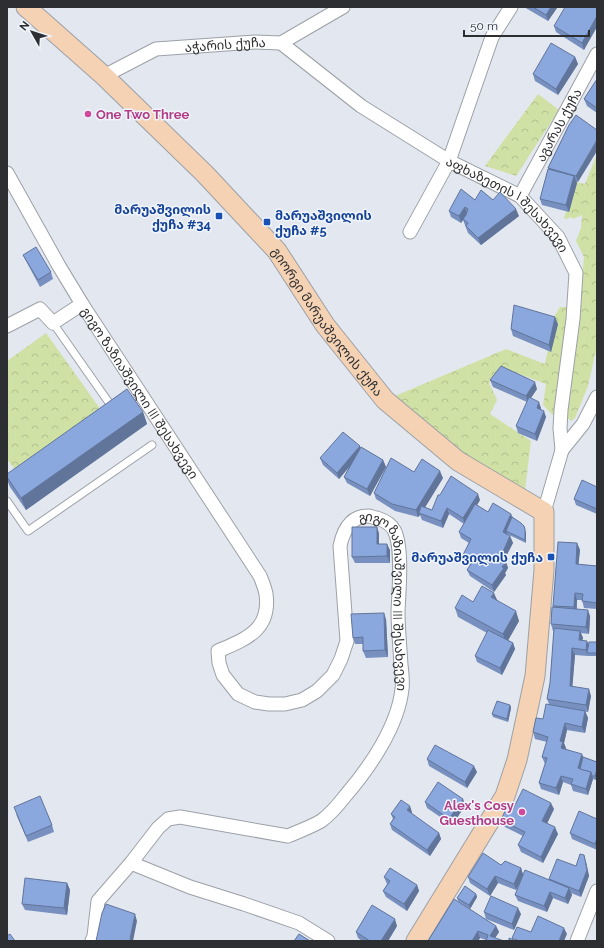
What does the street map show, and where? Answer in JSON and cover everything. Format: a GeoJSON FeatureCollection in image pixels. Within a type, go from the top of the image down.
{"type":"FeatureCollection","features":[{"type":"Feature","properties":{"kind":"street","name":"გიორგი მარუაშვილის ქუჩა"},"geometry":{"type":"LineString","coordinates":[[26,7],[104,76],[205,174],[277,252],[325,325],[385,400],[458,461],[544,512]]}},
{"type":"Feature","properties":{"kind":"street","name":"აჭარის ქუჩა"},"geometry":{"type":"LineString","coordinates":[[104,76],[156,49],[255,42],[280,43],[343,7]]}},
{"type":"Feature","properties":{"kind":"street"},"geometry":{"type":"LineString","coordinates":[[410,232],[448,161],[492,37],[510,7]]}},
{"type":"Feature","properties":{"kind":"street","name":"აფხაზეთის I შესახვევი"},"geometry":{"type":"LineString","coordinates":[[280,43],[361,106],[448,161],[520,196],[558,237],[576,273],[573,319],[561,410],[560,428],[562,450]]}},
{"type":"Feature","properties":{"kind":"street","name":"აგარას ქუჩა"},"geometry":{"type":"LineString","coordinates":[[520,196],[597,54]]}},
{"type":"Feature","properties":{"kind":"street","name":"გიგო ზაზიაშვილი III შესახვევი"},"geometry":{"type":"LineString","coordinates":[[7,173],[82,304],[260,576],[266,593],[266,612],[260,625],[251,635],[218,651],[219,663],[223,675],[238,694],[255,702],[285,704],[302,700],[317,691],[332,675],[341,659],[347,641],[340,546],[342,536],[352,522],[358,518],[368,516],[380,519],[394,528],[399,544],[398,618],[402,688],[400,705],[380,749],[354,786],[337,807],[321,820],[288,836],[180,817],[168,819],[158,828],[131,863],[98,900],[94,936],[92,941]]}},
{"type":"Feature","properties":{"kind":"street"},"geometry":{"type":"LineString","coordinates":[[7,326],[40,309],[53,323],[82,304]]}},
{"type":"Feature","properties":{"kind":"street"},"geometry":{"type":"LineString","coordinates":[[416,941],[504,796],[517,760],[535,676],[544,570],[544,512],[562,450],[583,424],[597,397]]}},
{"type":"Feature","properties":{"kind":"street"},"geometry":{"type":"LineString","coordinates":[[131,863],[190,886],[298,923],[328,941]]}},
{"type":"Feature","properties":{"kind":"street"},"geometry":{"type":"LineString","coordinates":[[577,941],[597,891]]}},
{"type":"Feature","properties":{"kind":"lane"},"geometry":{"type":"LineString","coordinates":[[53,323],[112,407],[106,411]]}},
{"type":"Feature","properties":{"kind":"lane"},"geometry":{"type":"LineString","coordinates":[[7,501],[28,531],[152,445]]}},
{"type":"Feature","properties":{"kind":"green space"},"geometry":{"type":"Polygon","coordinates":[[[538,94],[559,110],[516,176],[485,166],[538,94]]]}},
{"type":"Feature","properties":{"kind":"green space"},"geometry":{"type":"Polygon","coordinates":[[[597,154],[597,346],[588,386],[575,418],[571,421],[565,416],[577,332],[584,257],[576,241],[581,228],[582,215],[573,219],[571,217],[566,219],[564,218],[576,182],[585,184],[597,154]]]}},
{"type":"Feature","properties":{"kind":"green space"},"geometry":{"type":"Polygon","coordinates":[[[560,307],[571,307],[556,418],[543,405],[546,384],[503,368],[489,383],[497,400],[490,414],[531,441],[525,490],[455,453],[395,396],[506,349],[545,364],[554,317],[560,307]]]}},
{"type":"Feature","properties":{"kind":"green space"},"geometry":{"type":"Polygon","coordinates":[[[46,333],[101,410],[16,471],[7,459],[7,361],[46,333]]]}},
{"type":"Feature","properties":{"kind":"building"},"geometry":{"type":"Polygon","coordinates":[[[533,7],[551,7],[546,15],[533,7]]]}},
{"type":"Feature","properties":{"kind":"building"},"geometry":{"type":"Polygon","coordinates":[[[565,7],[597,7],[597,16],[582,43],[554,26],[565,7]]]}},
{"type":"Feature","properties":{"kind":"building"},"geometry":{"type":"Polygon","coordinates":[[[551,43],[575,57],[556,89],[533,74],[551,43]]]}},
{"type":"Feature","properties":{"kind":"building"},"geometry":{"type":"Polygon","coordinates":[[[597,79],[597,108],[584,99],[597,79]]]}},
{"type":"Feature","properties":{"kind":"building"},"geometry":{"type":"Polygon","coordinates":[[[576,115],[597,130],[597,140],[576,176],[548,168],[569,125],[576,115]]]}},
{"type":"Feature","properties":{"kind":"building"},"geometry":{"type":"Polygon","coordinates":[[[548,169],[574,176],[566,205],[540,199],[548,169]]]}},
{"type":"Feature","properties":{"kind":"building"},"geometry":{"type":"Polygon","coordinates":[[[461,189],[475,200],[481,190],[493,200],[500,192],[516,209],[478,238],[466,226],[468,223],[463,219],[468,209],[465,207],[459,216],[449,211],[461,189]]]}},
{"type":"Feature","properties":{"kind":"building"},"geometry":{"type":"Polygon","coordinates":[[[36,247],[51,272],[38,280],[23,255],[36,247]]]}},
{"type":"Feature","properties":{"kind":"building"},"geometry":{"type":"Polygon","coordinates":[[[514,305],[555,317],[549,345],[511,329],[514,305]]]}},
{"type":"Feature","properties":{"kind":"building"},"geometry":{"type":"Polygon","coordinates":[[[501,366],[535,382],[526,396],[490,380],[501,366]]]}},
{"type":"Feature","properties":{"kind":"building"},"geometry":{"type":"Polygon","coordinates":[[[127,389],[143,412],[21,498],[7,477],[7,474],[127,389]]]}},
{"type":"Feature","properties":{"kind":"building"},"geometry":{"type":"Polygon","coordinates":[[[529,397],[539,402],[537,408],[544,411],[535,434],[516,426],[529,397]]]}},
{"type":"Feature","properties":{"kind":"building"},"geometry":{"type":"Polygon","coordinates":[[[343,432],[360,446],[337,473],[320,458],[343,432]]]}},
{"type":"Feature","properties":{"kind":"building"},"geometry":{"type":"Polygon","coordinates":[[[361,447],[383,460],[367,489],[344,477],[361,447]]]}},
{"type":"Feature","properties":{"kind":"building"},"geometry":{"type":"Polygon","coordinates":[[[391,458],[414,472],[422,459],[440,471],[416,510],[392,504],[374,493],[391,458]]]}},
{"type":"Feature","properties":{"kind":"building"},"geometry":{"type":"Polygon","coordinates":[[[451,476],[478,494],[463,518],[447,508],[441,521],[419,513],[421,506],[432,510],[438,495],[440,495],[451,476]]]}},
{"type":"Feature","properties":{"kind":"building"},"geometry":{"type":"Polygon","coordinates":[[[582,480],[597,487],[597,509],[574,499],[582,480]]]}},
{"type":"Feature","properties":{"kind":"building"},"geometry":{"type":"Polygon","coordinates":[[[493,503],[511,514],[503,532],[510,536],[501,559],[506,562],[502,567],[504,568],[492,585],[467,570],[473,561],[463,555],[471,539],[459,532],[475,504],[488,512],[493,503]]]}},
{"type":"Feature","properties":{"kind":"building"},"geometry":{"type":"Polygon","coordinates":[[[512,517],[524,526],[525,540],[506,531],[512,517]]]}},
{"type":"Feature","properties":{"kind":"building"},"geometry":{"type":"Polygon","coordinates":[[[352,527],[377,527],[377,544],[387,544],[387,556],[352,557],[352,527]]]}},
{"type":"Feature","properties":{"kind":"building"},"geometry":{"type":"Polygon","coordinates":[[[558,542],[577,543],[576,564],[597,566],[597,603],[582,601],[583,594],[575,593],[574,607],[553,606],[558,542]]]}},
{"type":"Feature","properties":{"kind":"building"},"geometry":{"type":"Polygon","coordinates":[[[482,586],[494,593],[491,597],[516,611],[503,634],[455,608],[462,595],[473,602],[482,586]]]}},
{"type":"Feature","properties":{"kind":"building"},"geometry":{"type":"Polygon","coordinates":[[[552,607],[588,610],[586,627],[551,624],[552,607]]]}},
{"type":"Feature","properties":{"kind":"building"},"geometry":{"type":"Polygon","coordinates":[[[384,613],[385,650],[363,651],[363,637],[353,638],[351,614],[384,613]]]}},
{"type":"Feature","properties":{"kind":"building"},"geometry":{"type":"Polygon","coordinates":[[[554,628],[580,631],[579,640],[587,641],[586,650],[572,648],[570,686],[589,689],[586,705],[547,699],[550,683],[554,628]]]}},
{"type":"Feature","properties":{"kind":"building"},"geometry":{"type":"Polygon","coordinates":[[[488,630],[513,643],[500,668],[475,656],[488,630]]]}},
{"type":"Feature","properties":{"kind":"building"},"geometry":{"type":"Polygon","coordinates":[[[589,642],[597,642],[597,653],[587,653],[589,642]]]}},
{"type":"Feature","properties":{"kind":"building"},"geometry":{"type":"Polygon","coordinates":[[[497,701],[510,705],[507,719],[492,714],[497,701]]]}},
{"type":"Feature","properties":{"kind":"building"},"geometry":{"type":"Polygon","coordinates":[[[546,704],[585,711],[582,727],[565,723],[560,741],[563,742],[561,748],[582,754],[578,768],[591,772],[586,789],[571,784],[573,779],[561,776],[556,788],[539,783],[547,758],[542,757],[548,737],[533,732],[536,718],[543,719],[546,704]]]}},
{"type":"Feature","properties":{"kind":"building"},"geometry":{"type":"Polygon","coordinates":[[[435,745],[474,766],[465,782],[427,759],[435,745]]]}},
{"type":"Feature","properties":{"kind":"building"},"geometry":{"type":"Polygon","coordinates":[[[583,757],[597,762],[595,776],[592,776],[591,772],[580,769],[583,757]]]}},
{"type":"Feature","properties":{"kind":"building"},"geometry":{"type":"Polygon","coordinates":[[[438,782],[463,799],[449,819],[425,802],[438,782]]]}},
{"type":"Feature","properties":{"kind":"building"},"geometry":{"type":"Polygon","coordinates":[[[523,789],[551,803],[542,821],[555,827],[541,857],[518,845],[525,832],[501,820],[506,809],[512,811],[523,789]]]}},
{"type":"Feature","properties":{"kind":"building"},"geometry":{"type":"Polygon","coordinates":[[[40,796],[52,825],[26,836],[14,807],[40,796]]]}},
{"type":"Feature","properties":{"kind":"building"},"geometry":{"type":"Polygon","coordinates":[[[401,800],[410,806],[407,810],[439,833],[427,850],[390,824],[395,817],[391,814],[401,800]]]}},
{"type":"Feature","properties":{"kind":"building"},"geometry":{"type":"Polygon","coordinates":[[[579,811],[597,819],[597,838],[595,844],[570,833],[579,811]]]}},
{"type":"Feature","properties":{"kind":"building"},"geometry":{"type":"Polygon","coordinates":[[[483,853],[501,865],[505,861],[521,868],[514,884],[495,876],[487,889],[468,877],[483,853]]]}},
{"type":"Feature","properties":{"kind":"building"},"geometry":{"type":"Polygon","coordinates":[[[580,854],[584,855],[587,870],[579,891],[549,879],[557,859],[576,866],[580,854]]]}},
{"type":"Feature","properties":{"kind":"building"},"geometry":{"type":"Polygon","coordinates":[[[390,868],[417,885],[404,904],[383,891],[390,881],[384,877],[390,868]]]}},
{"type":"Feature","properties":{"kind":"building"},"geometry":{"type":"Polygon","coordinates":[[[525,870],[569,888],[565,898],[550,892],[544,906],[515,895],[525,870]]]}},
{"type":"Feature","properties":{"kind":"building"},"geometry":{"type":"Polygon","coordinates":[[[25,878],[67,883],[64,908],[22,904],[25,878]]]}},
{"type":"Feature","properties":{"kind":"building"},"geometry":{"type":"Polygon","coordinates":[[[465,886],[476,894],[469,905],[457,898],[465,886]]]}},
{"type":"Feature","properties":{"kind":"building"},"geometry":{"type":"Polygon","coordinates":[[[491,896],[518,908],[512,924],[484,912],[491,896]]]}},
{"type":"Feature","properties":{"kind":"building"},"geometry":{"type":"Polygon","coordinates":[[[454,899],[496,926],[490,936],[504,941],[486,941],[488,935],[478,931],[472,941],[428,941],[454,899]]]}},
{"type":"Feature","properties":{"kind":"building"},"geometry":{"type":"Polygon","coordinates":[[[106,904],[135,914],[130,939],[132,941],[96,941],[102,913],[106,904]]]}},
{"type":"Feature","properties":{"kind":"building"},"geometry":{"type":"Polygon","coordinates":[[[372,905],[395,919],[381,941],[370,941],[356,932],[372,905]]]}},
{"type":"Feature","properties":{"kind":"building"},"geometry":{"type":"Polygon","coordinates":[[[538,916],[564,928],[559,941],[519,941],[512,938],[517,927],[531,932],[538,916]]]}},
{"type":"Feature","properties":{"kind":"building"},"geometry":{"type":"Polygon","coordinates":[[[10,934],[15,941],[7,941],[7,936],[10,934]]]}},
{"type":"Feature","properties":{"kind":"building"},"geometry":{"type":"Polygon","coordinates":[[[299,934],[310,941],[294,941],[299,934]]]}},
{"type":"Feature","properties":{"kind":"building"},"geometry":{"type":"Polygon","coordinates":[[[509,938],[516,941],[509,941],[509,938]]]}},
{"type":"Feature","properties":{"kind":"place","name":"One Two Three"},"geometry":{"type":"Point","coordinates":[88,114]}},
{"type":"Feature","properties":{"kind":"place","name":"მარუაშვილის ქუჩა #34"},"geometry":{"type":"Point","coordinates":[219,216]}},
{"type":"Feature","properties":{"kind":"place","name":"მარუაშვილის ქუჩა #5"},"geometry":{"type":"Point","coordinates":[267,222]}},
{"type":"Feature","properties":{"kind":"place","name":"მარუაშვილის ქუჩა"},"geometry":{"type":"Point","coordinates":[551,557]}},
{"type":"Feature","properties":{"kind":"place","name":"Alex's Cosy Guesthouse"},"geometry":{"type":"Point","coordinates":[522,812]}}]}
